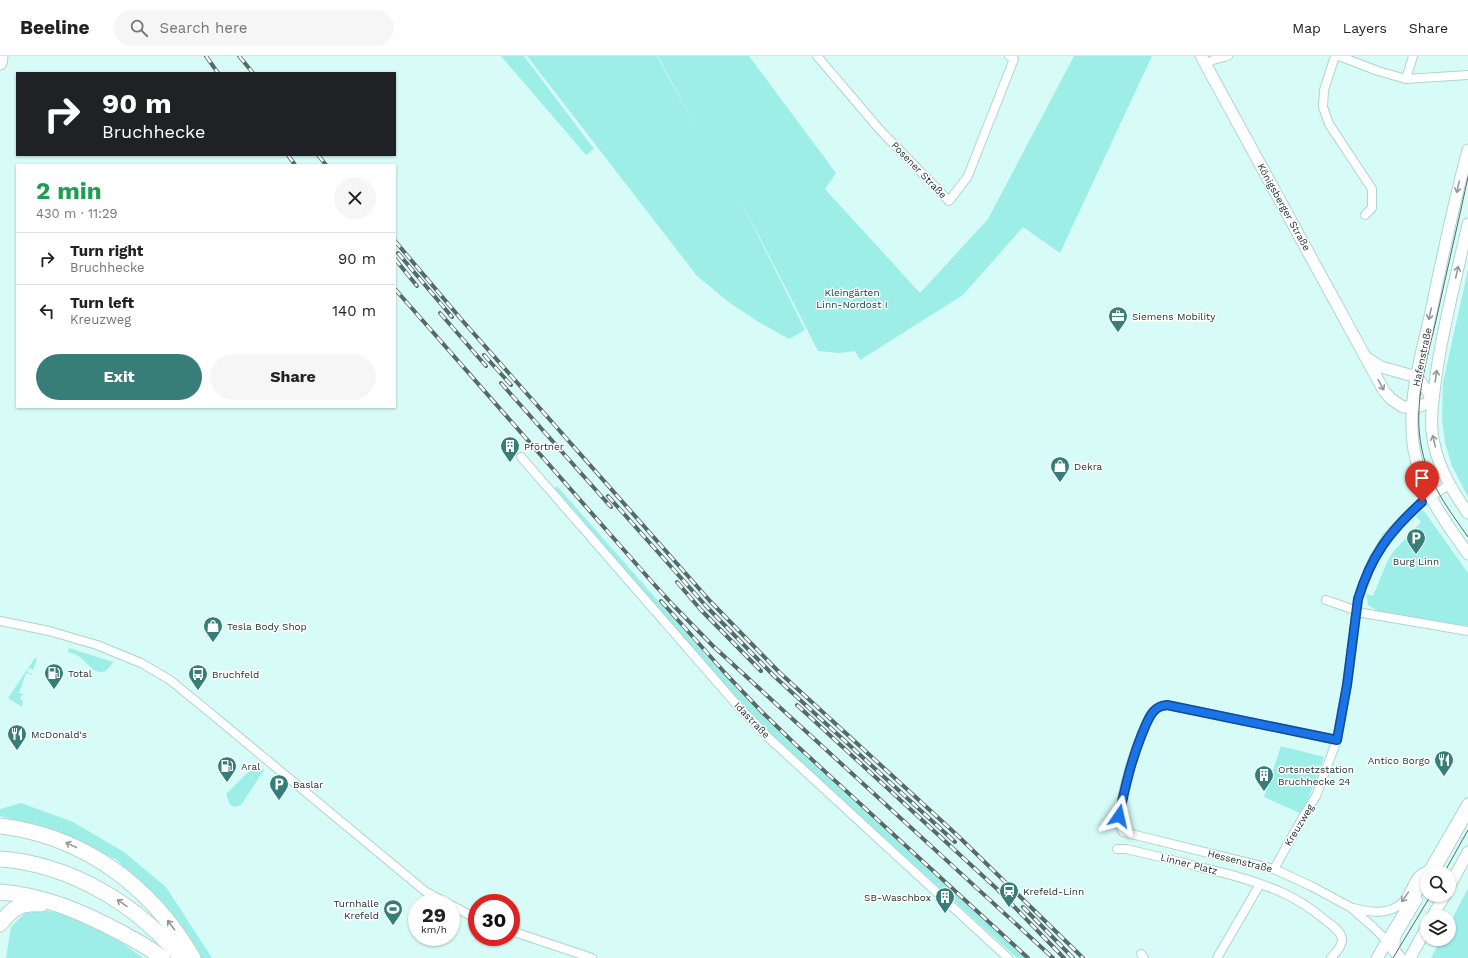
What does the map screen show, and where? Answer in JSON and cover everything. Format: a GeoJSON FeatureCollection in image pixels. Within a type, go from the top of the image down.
{"type":"FeatureCollection","features":[{"type":"Feature","properties":{"kind":"highway"},"geometry":{"type":"LineString","coordinates":[[0,826],[17,828],[40,834],[68,844],[95,858],[121,875],[162,912],[193,958]]}},
{"type":"Feature","properties":{"kind":"highway"},"geometry":{"type":"LineString","coordinates":[[6,860],[45,867],[66,874],[93,886],[146,921],[181,958]]}},
{"type":"Feature","properties":{"kind":"highway"},"geometry":{"type":"LineString","coordinates":[[0,892],[50,901],[78,911],[134,940],[155,952],[162,958]]}},
{"type":"Feature","properties":{"kind":"highway"},"geometry":{"type":"LineString","coordinates":[[0,924],[8,912],[27,903],[78,911]]}},
{"type":"Feature","properties":{"kind":"main road"},"geometry":{"type":"LineString","coordinates":[[0,63],[1,56]]}},
{"type":"Feature","properties":{"kind":"main road","name":"Königsberger Straße"},"geometry":{"type":"LineString","coordinates":[[1204,60],[1384,391],[1391,399],[1403,407],[1412,407]]}},
{"type":"Feature","properties":{"kind":"main road","name":"Hafenstraße"},"geometry":{"type":"LineString","coordinates":[[1468,150],[1446,242],[1412,407],[1414,451],[1423,478],[1430,496],[1443,519],[1468,554]]}},
{"type":"Feature","properties":{"kind":"main road","name":"Hafenstraße"},"geometry":{"type":"LineString","coordinates":[[1468,224],[1440,351],[1432,400],[1432,431],[1438,460],[1449,485],[1468,513]]}},
{"type":"Feature","properties":{"kind":"main road"},"geometry":{"type":"LineString","coordinates":[[1366,358],[1381,367],[1417,377],[1432,400],[1420,406],[1412,407]]}},
{"type":"Feature","properties":{"kind":"main road"},"geometry":{"type":"LineString","coordinates":[[1434,866],[1468,804]]}},
{"type":"Feature","properties":{"kind":"main road"},"geometry":{"type":"LineString","coordinates":[[1456,874],[1468,852]]}},
{"type":"Feature","properties":{"kind":"main road"},"geometry":{"type":"LineString","coordinates":[[1378,958],[1420,889]]}},
{"type":"Feature","properties":{"kind":"main road"},"geometry":{"type":"LineString","coordinates":[[1410,958],[1420,940]]}},
{"type":"Feature","properties":{"kind":"main road"},"geometry":{"type":"LineString","coordinates":[[1387,941],[1398,955]]}},
{"type":"Feature","properties":{"kind":"street","name":"Posener Straße"},"geometry":{"type":"LineString","coordinates":[[817,56],[880,130],[949,201],[968,176],[1011,57]]}},
{"type":"Feature","properties":{"kind":"street"},"geometry":{"type":"LineString","coordinates":[[1204,60],[1213,60],[1228,56]]}},
{"type":"Feature","properties":{"kind":"street"},"geometry":{"type":"LineString","coordinates":[[1335,56],[1324,90],[1323,107],[1329,124],[1372,189],[1372,208],[1365,215]]}},
{"type":"Feature","properties":{"kind":"street"},"geometry":{"type":"LineString","coordinates":[[1339,56],[1378,72],[1406,79],[1467,76]]}},
{"type":"Feature","properties":{"kind":"street"},"geometry":{"type":"LineString","coordinates":[[1406,79],[1413,56]]}},
{"type":"Feature","properties":{"kind":"street","name":"Idastraße"},"geometry":{"type":"LineString","coordinates":[[520,457],[736,704],[770,739],[1008,958]]}},
{"type":"Feature","properties":{"kind":"street","name":"Kreuzweg"},"geometry":{"type":"LineString","coordinates":[[1274,869],[1316,796],[1337,740],[1347,685],[1360,594],[1371,564],[1387,537],[1406,517],[1430,496],[1449,485]]}},
{"type":"Feature","properties":{"kind":"street"},"geometry":{"type":"LineString","coordinates":[[1326,600],[1357,612],[1468,631]]}},
{"type":"Feature","properties":{"kind":"street"},"geometry":{"type":"LineString","coordinates":[[0,621],[49,631],[97,645],[141,664],[170,680],[430,894]]}},
{"type":"Feature","properties":{"kind":"street","name":"Hessenstraße"},"geometry":{"type":"LineString","coordinates":[[1337,740],[1167,705],[1160,706],[1153,712],[1148,721],[1131,763],[1119,816],[1120,828],[1123,832],[1274,869],[1311,886],[1350,907],[1387,941]]}},
{"type":"Feature","properties":{"kind":"street"},"geometry":{"type":"LineString","coordinates":[[1435,866],[1468,814]]}},
{"type":"Feature","properties":{"kind":"street","name":"Linner Platz"},"geometry":{"type":"LineString","coordinates":[[1117,849],[1126,849],[1229,874],[1282,892],[1300,902],[1334,927],[1340,935],[1342,941],[1340,948],[1331,958]]}},
{"type":"Feature","properties":{"kind":"street","name":"Hessenstraße"},"geometry":{"type":"LineString","coordinates":[[1350,907],[1374,912],[1387,911],[1403,902],[1420,874]]}},
{"type":"Feature","properties":{"kind":"street"},"geometry":{"type":"LineString","coordinates":[[1217,958],[1260,884]]}},
{"type":"Feature","properties":{"kind":"street"},"geometry":{"type":"LineString","coordinates":[[1398,955],[1396,937],[1420,897]]}},
{"type":"Feature","properties":{"kind":"street"},"geometry":{"type":"LineString","coordinates":[[520,934],[592,958]]}},
{"type":"Feature","properties":{"kind":"green space"},"geometry":{"type":"Polygon","coordinates":[[[501,56],[524,56],[594,149],[586,155],[501,56]]]}},
{"type":"Feature","properties":{"kind":"green space","name":"Kleingärten Linn-Nordost I"},"geometry":{"type":"Polygon","coordinates":[[[527,56],[657,56],[700,135],[658,56],[749,56],[836,173],[825,189],[920,293],[988,219],[1074,56],[1152,56],[1060,253],[1023,227],[963,295],[860,360],[855,351],[840,353],[818,351],[737,193],[805,330],[789,339],[757,321],[730,303],[697,276],[527,56]]]}},
{"type":"Feature","properties":{"kind":"green space"},"geometry":{"type":"Polygon","coordinates":[[[1468,270],[1468,497],[1452,466],[1445,443],[1442,420],[1443,382],[1468,270]]]}},
{"type":"Feature","properties":{"kind":"green space"},"geometry":{"type":"Polygon","coordinates":[[[557,486],[746,699],[789,742],[1025,958],[1017,958],[784,747],[740,702],[706,664],[555,488],[557,486]]]}},
{"type":"Feature","properties":{"kind":"green space"},"geometry":{"type":"Polygon","coordinates":[[[1421,511],[1424,511],[1468,573],[1468,626],[1376,613],[1376,610],[1368,605],[1366,594],[1373,596],[1387,562],[1393,552],[1421,522],[1416,516],[1421,511]]]}},
{"type":"Feature","properties":{"kind":"green space"},"geometry":{"type":"Polygon","coordinates":[[[69,648],[113,662],[104,672],[99,672],[90,667],[77,655],[68,652],[69,648]]]}},
{"type":"Feature","properties":{"kind":"green space"},"geometry":{"type":"Polygon","coordinates":[[[35,658],[37,659],[33,670],[29,668],[27,672],[32,675],[26,673],[19,693],[25,695],[22,695],[20,699],[23,701],[22,707],[8,698],[35,658]]]}},
{"type":"Feature","properties":{"kind":"green space"},"geometry":{"type":"Polygon","coordinates":[[[1281,746],[1324,757],[1302,814],[1264,797],[1281,746]]]}},
{"type":"Feature","properties":{"kind":"green space"},"geometry":{"type":"Polygon","coordinates":[[[256,764],[264,770],[241,805],[235,807],[230,805],[226,794],[256,764]]]}},
{"type":"Feature","properties":{"kind":"green space"},"geometry":{"type":"Polygon","coordinates":[[[21,803],[73,822],[124,852],[166,887],[212,958],[199,958],[171,912],[117,860],[52,829],[0,816],[0,809],[21,803]]]}},
{"type":"Feature","properties":{"kind":"green space"},"geometry":{"type":"Polygon","coordinates":[[[1468,888],[1468,958],[1431,958],[1437,946],[1456,946],[1456,911],[1468,888]]]}},
{"type":"Feature","properties":{"kind":"green space"},"geometry":{"type":"Polygon","coordinates":[[[44,910],[69,916],[115,938],[143,958],[6,958],[11,927],[25,913],[44,910]]]}},
{"type":"Feature","properties":{"kind":"tram line"},"geometry":{"type":"LineString","coordinates":[[1468,177],[1425,366],[1419,416],[1419,433],[1429,474],[1440,496],[1468,537]]}},
{"type":"Feature","properties":{"kind":"tram line"},"geometry":{"type":"LineString","coordinates":[[1448,866],[1468,830]]}},
{"type":"Feature","properties":{"kind":"tram line"},"geometry":{"type":"LineString","coordinates":[[1393,958],[1427,902]]}},
{"type":"Feature","properties":{"kind":"railway"},"geometry":{"type":"LineString","coordinates":[[206,56],[217,72]]}},
{"type":"Feature","properties":{"kind":"railway"},"geometry":{"type":"LineString","coordinates":[[239,56],[252,72]]}},
{"type":"Feature","properties":{"kind":"railway"},"geometry":{"type":"LineString","coordinates":[[289,156],[294,164]]}},
{"type":"Feature","properties":{"kind":"railway"},"geometry":{"type":"LineString","coordinates":[[319,156],[325,164]]}},
{"type":"Feature","properties":{"kind":"railway"},"geometry":{"type":"LineString","coordinates":[[396,242],[461,319],[710,601],[779,672],[957,835],[1083,958]]}},
{"type":"Feature","properties":{"kind":"railway"},"geometry":{"type":"LineString","coordinates":[[398,253],[452,317]]}},
{"type":"Feature","properties":{"kind":"railway"},"geometry":{"type":"LineString","coordinates":[[396,260],[417,286]]}},
{"type":"Feature","properties":{"kind":"railway"},"geometry":{"type":"LineString","coordinates":[[396,290],[652,582],[713,646],[1053,958]]}},
{"type":"Feature","properties":{"kind":"railway"},"geometry":{"type":"LineString","coordinates":[[440,313],[486,366]]}},
{"type":"Feature","properties":{"kind":"railway"},"geometry":{"type":"LineString","coordinates":[[484,355],[511,385]]}},
{"type":"Feature","properties":{"kind":"railway"},"geometry":{"type":"LineString","coordinates":[[501,383],[611,507]]}},
{"type":"Feature","properties":{"kind":"railway"},"geometry":{"type":"LineString","coordinates":[[608,496],[706,606],[774,676],[955,842]]}},
{"type":"Feature","properties":{"kind":"railway"},"geometry":{"type":"LineString","coordinates":[[677,582],[701,610],[761,671]]}},
{"type":"Feature","properties":{"kind":"railway"},"geometry":{"type":"LineString","coordinates":[[661,601],[763,713],[1028,958]]}},
{"type":"Feature","properties":{"kind":"railway"},"geometry":{"type":"LineString","coordinates":[[797,705],[996,888],[1064,958]]}},
{"type":"Feature","properties":{"kind":"railway"},"geometry":{"type":"LineString","coordinates":[[1023,907],[1073,958]]}},
{"type":"Feature","properties":{"kind":"place","name":"Siemens Mobility"},"geometry":{"type":"Point","coordinates":[1118,333]}},
{"type":"Feature","properties":{"kind":"place","name":"Pförtner"},"geometry":{"type":"Point","coordinates":[510,463]}},
{"type":"Feature","properties":{"kind":"place","name":"Dekra"},"geometry":{"type":"Point","coordinates":[1060,483]}},
{"type":"Feature","properties":{"kind":"place","name":"Burg Linn"},"geometry":{"type":"Point","coordinates":[1416,555]}},
{"type":"Feature","properties":{"kind":"place","name":"Tesla Body Shop"},"geometry":{"type":"Point","coordinates":[213,643]}},
{"type":"Feature","properties":{"kind":"place","name":"Total"},"geometry":{"type":"Point","coordinates":[54,690]}},
{"type":"Feature","properties":{"kind":"place","name":"Bruchfeld"},"geometry":{"type":"Point","coordinates":[198,691]}},
{"type":"Feature","properties":{"kind":"place","name":"McDonald's"},"geometry":{"type":"Point","coordinates":[17,751]}},
{"type":"Feature","properties":{"kind":"place","name":"Antico Borgo"},"geometry":{"type":"Point","coordinates":[1444,777]}},
{"type":"Feature","properties":{"kind":"place","name":"Aral"},"geometry":{"type":"Point","coordinates":[227,783]}},
{"type":"Feature","properties":{"kind":"place","name":"Ortsnetzstation Bruchhecke 24"},"geometry":{"type":"Point","coordinates":[1264,792]}},
{"type":"Feature","properties":{"kind":"place","name":"Baslar"},"geometry":{"type":"Point","coordinates":[279,801]}},
{"type":"Feature","properties":{"kind":"place","name":"Krefeld-Linn"},"geometry":{"type":"Point","coordinates":[1009,908]}},
{"type":"Feature","properties":{"kind":"place","name":"SB-Waschbox"},"geometry":{"type":"Point","coordinates":[945,914]}},
{"type":"Feature","properties":{"kind":"place","name":"Turnhalle Krefeld"},"geometry":{"type":"Point","coordinates":[393,926]}},
{"type":"Feature","properties":{"kind":"route"},"geometry":{"type":"LineString","coordinates":[[1119,816],[1131,763],[1148,721],[1153,712],[1160,706],[1167,705],[1337,740],[1347,685],[1358,599],[1361,589],[1371,564],[1387,537],[1422,502]]}}]}
